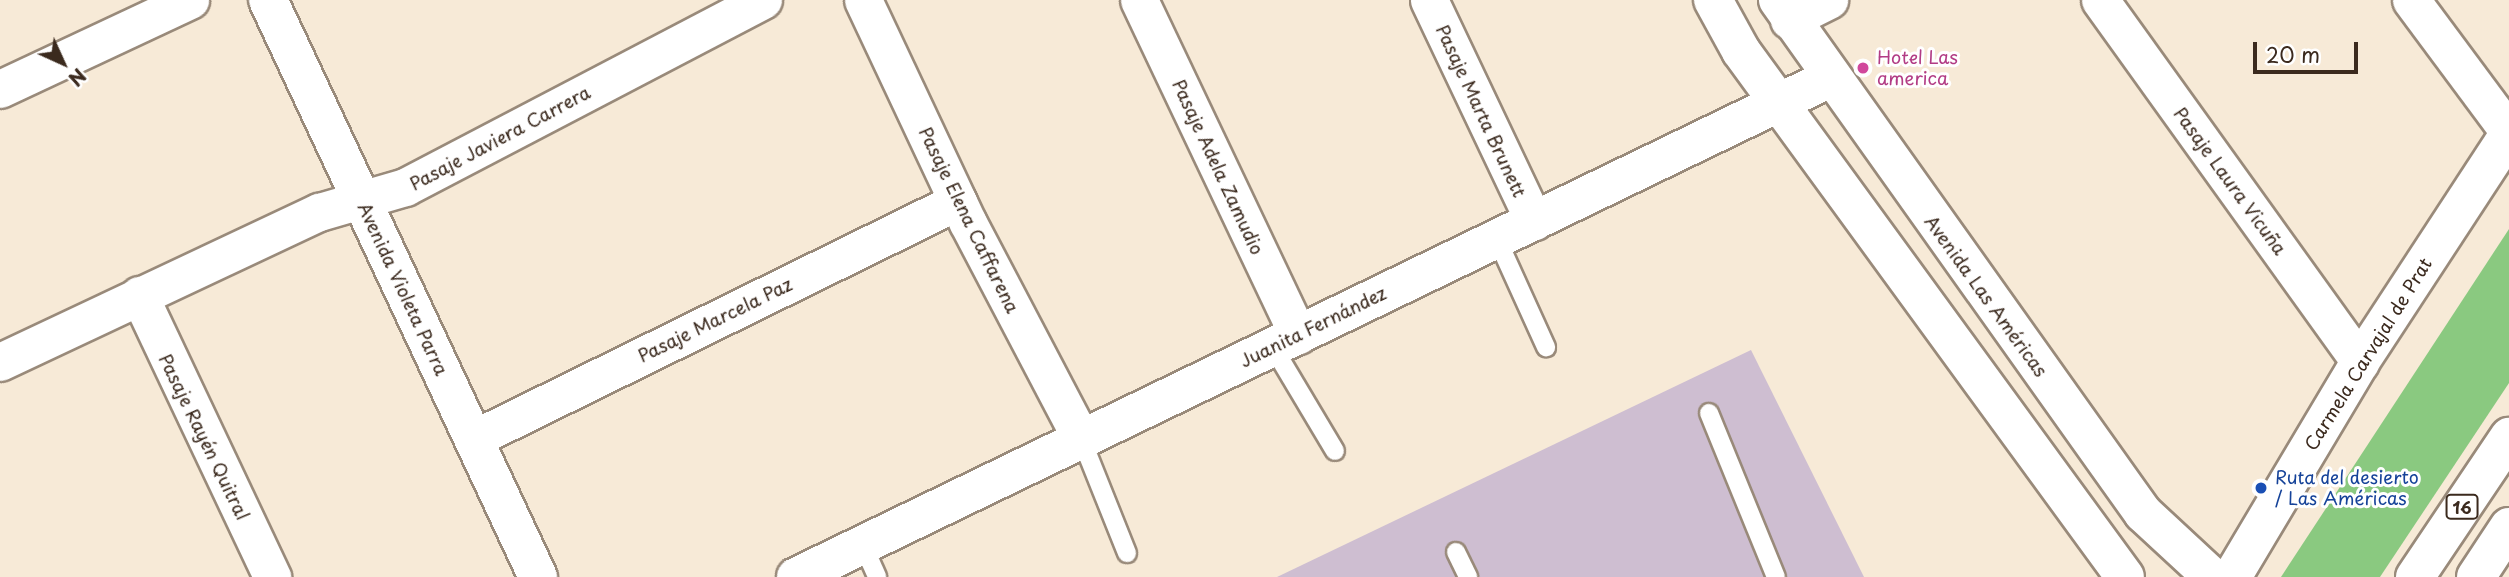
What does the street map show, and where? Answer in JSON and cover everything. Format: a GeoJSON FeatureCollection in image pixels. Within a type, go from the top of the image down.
{"type":"FeatureCollection","features":[{"type":"Feature","properties":{"kind":"main road","name":"Avenida Violeta Parra"},"geometry":{"type":"LineString","coordinates":[[268,0],[538,577]]}},
{"type":"Feature","properties":{"kind":"main road"},"geometry":{"type":"LineString","coordinates":[[1713,0],[1779,103],[2125,577]]}},
{"type":"Feature","properties":{"kind":"main road","name":"Avenida Las Américas"},"geometry":{"type":"LineString","coordinates":[[1784,10],[2143,513],[2212,577]]}},
{"type":"Feature","properties":{"kind":"main road","name":"Juanita Fernández"},"geometry":{"type":"LineString","coordinates":[[796,577],[870,561],[1081,438],[1830,78]]}},
{"type":"Feature","properties":{"kind":"main road","name":"Carmela Carvajal de Prat"},"geometry":{"type":"LineString","coordinates":[[2232,577],[2360,362],[2509,133]]}},
{"type":"Feature","properties":{"kind":"main road","name":"16"},"geometry":{"type":"LineString","coordinates":[[2415,577],[2509,437]]}},
{"type":"Feature","properties":{"kind":"main road"},"geometry":{"type":"LineString","coordinates":[[2476,577],[2509,527]]}},
{"type":"Feature","properties":{"kind":"street"},"geometry":{"type":"LineString","coordinates":[[3,80],[190,0]]}},
{"type":"Feature","properties":{"kind":"street","name":"Pasaje Javiera Carrera"},"geometry":{"type":"LineString","coordinates":[[0,362],[319,212],[405,187],[763,0]]}},
{"type":"Feature","properties":{"kind":"street","name":"Pasaje Elena Caffarena"},"geometry":{"type":"LineString","coordinates":[[863,0],[958,201],[1081,438]]}},
{"type":"Feature","properties":{"kind":"street","name":"Pasaje Adela Zamudio"},"geometry":{"type":"LineString","coordinates":[[1139,0],[1286,341]]}},
{"type":"Feature","properties":{"kind":"street","name":"Pasaje Marta Brunett"},"geometry":{"type":"LineString","coordinates":[[1429,0],[1534,221]]}},
{"type":"Feature","properties":{"kind":"street"},"geometry":{"type":"LineString","coordinates":[[1784,10],[1829,0]]}},
{"type":"Feature","properties":{"kind":"street","name":"Pasaje Laura Vicuña"},"geometry":{"type":"LineString","coordinates":[[2100,0],[2360,362]]}},
{"type":"Feature","properties":{"kind":"street"},"geometry":{"type":"LineString","coordinates":[[2411,0],[2509,133]]}},
{"type":"Feature","properties":{"kind":"street","name":"Pasaje Marcela Paz"},"geometry":{"type":"LineString","coordinates":[[473,439],[958,201]]}},
{"type":"Feature","properties":{"kind":"street","name":"Pasaje Rayén Quitral"},"geometry":{"type":"LineString","coordinates":[[139,295],[272,577]]}},
{"type":"Feature","properties":{"kind":"lane"},"geometry":{"type":"LineString","coordinates":[[1497,239],[1546,347]]}},
{"type":"Feature","properties":{"kind":"lane"},"geometry":{"type":"LineString","coordinates":[[1286,341],[1335,451]]}},
{"type":"Feature","properties":{"kind":"lane"},"geometry":{"type":"LineString","coordinates":[[1709,413],[1776,577]]}},
{"type":"Feature","properties":{"kind":"lane"},"geometry":{"type":"LineString","coordinates":[[1081,438],[1128,553]]}},
{"type":"Feature","properties":{"kind":"lane"},"geometry":{"type":"LineString","coordinates":[[1457,552],[1468,577]]}},
{"type":"Feature","properties":{"kind":"shaded area"},"geometry":{"type":"Polygon","coordinates":[[[1751,350],[1864,577],[1277,577],[1751,350]]]}},
{"type":"Feature","properties":{"kind":"green space"},"geometry":{"type":"Polygon","coordinates":[[[2509,229],[2509,383],[2380,577],[2281,577],[2509,229]]]}},
{"type":"Feature","properties":{"kind":"place","name":"Hotel Las america"},"geometry":{"type":"Point","coordinates":[1863,68]}},
{"type":"Feature","properties":{"kind":"place","name":"Ruta del desierto / Las Américas"},"geometry":{"type":"Point","coordinates":[2261,488]}}]}
